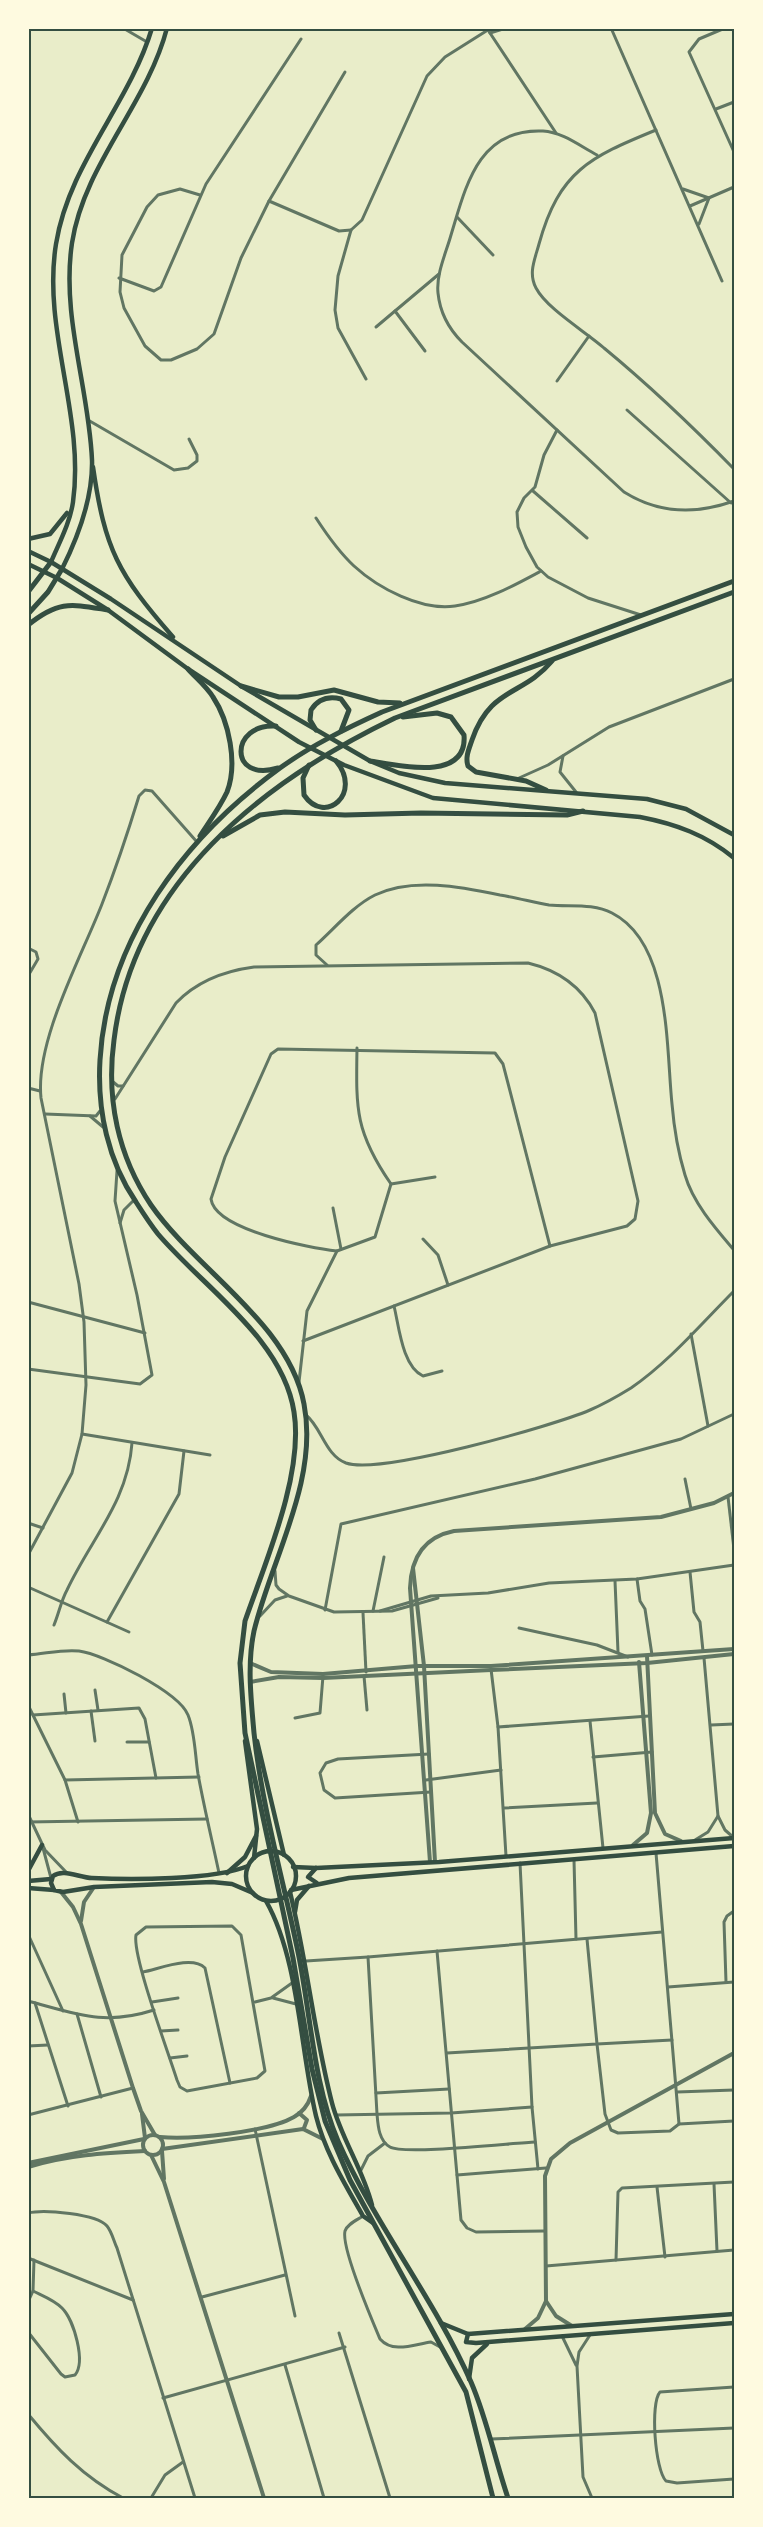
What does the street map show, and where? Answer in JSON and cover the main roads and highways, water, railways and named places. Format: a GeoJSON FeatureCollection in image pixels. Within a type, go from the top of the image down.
{"type":"FeatureCollection","features":[{"type":"Feature","properties":{"kind":"highway"},"geometry":{"type":"LineString","coordinates":[[28,592],[51,562]]}},
{"type":"Feature","properties":{"kind":"highway"},"geometry":{"type":"LineString","coordinates":[[28,614],[62,569]]}},
{"type":"Feature","properties":{"kind":"highway"},"geometry":{"type":"LineString","coordinates":[[508,2499],[470,2379],[357,2180],[332,2122],[313,2046],[296,1957],[245,1733],[240,1663],[242,1639],[245,1621],[283,1509],[296,1434],[294,1412],[283,1377],[268,1351],[158,1233],[134,1200],[117,1171],[101,1108],[99,1080],[101,1038],[116,974],[142,919],[166,879],[197,842],[252,790],[282,767],[339,732],[405,702],[735,581]]}},
{"type":"Feature","properties":{"kind":"highway"},"geometry":{"type":"LineString","coordinates":[[258,1784],[250,1663],[258,1618],[303,1470],[306,1415],[299,1385],[285,1358],[266,1330],[167,1227],[151,1204],[124,1154],[113,1102],[111,1060],[116,1024],[136,957],[166,899],[212,843],[256,802],[349,740],[395,718],[735,592]]}},
{"type":"Feature","properties":{"kind":"highway"},"geometry":{"type":"LineString","coordinates":[[28,625],[47,610],[63,605],[108,610]]}},
{"type":"Feature","properties":{"kind":"highway"},"geometry":{"type":"LineString","coordinates":[[546,790],[518,779],[471,770],[467,762],[478,721],[488,708],[506,694],[537,676],[553,659]]}},
{"type":"Feature","properties":{"kind":"highway"},"geometry":{"type":"LineString","coordinates":[[188,669],[213,695],[219,706],[228,740],[231,766],[226,792],[197,842]]}},
{"type":"Feature","properties":{"kind":"highway"},"geometry":{"type":"LineString","coordinates":[[241,686],[289,698],[334,690],[378,702],[405,702]]}},
{"type":"Feature","properties":{"kind":"highway"},"geometry":{"type":"LineString","coordinates":[[316,730],[310,720],[311,710],[320,701],[332,698],[341,699],[349,710],[339,732]]}},
{"type":"Feature","properties":{"kind":"highway"},"geometry":{"type":"LineString","coordinates":[[370,761],[415,769],[438,766],[451,762],[463,747],[464,735],[451,717],[437,713],[395,718]]}},
{"type":"Feature","properties":{"kind":"highway"},"geometry":{"type":"LineString","coordinates":[[276,726],[266,725],[251,731],[243,740],[240,750],[244,762],[252,770],[265,772],[282,767]]}},
{"type":"Feature","properties":{"kind":"highway"},"geometry":{"type":"LineString","coordinates":[[313,762],[303,778],[304,795],[316,806],[328,807],[339,801],[346,789],[343,771],[336,760]]}},
{"type":"Feature","properties":{"kind":"highway"},"geometry":{"type":"LineString","coordinates":[[212,843],[260,815],[285,812],[345,815],[421,813],[567,815],[583,811]]}},
{"type":"Feature","properties":{"kind":"highway"},"geometry":{"type":"LineString","coordinates":[[296,1957],[312,2069],[325,2121],[337,2152],[373,2223],[466,2392],[491,2499]]}},
{"type":"Feature","properties":{"kind":"main road"},"geometry":{"type":"LineString","coordinates":[[51,562],[73,503],[75,448],[55,298],[56,245],[66,204],[78,174],[125,93],[152,28]]}},
{"type":"Feature","properties":{"kind":"main road"},"geometry":{"type":"LineString","coordinates":[[167,28],[144,88],[90,183],[75,227],[71,255],[70,295],[99,508],[112,553],[139,597],[177,641]]}},
{"type":"Feature","properties":{"kind":"main road"},"geometry":{"type":"LineString","coordinates":[[62,569],[78,533],[92,462]]}},
{"type":"Feature","properties":{"kind":"main road"},"geometry":{"type":"LineString","coordinates":[[28,539],[40,538],[55,531],[73,503]]}},
{"type":"Feature","properties":{"kind":"main road"},"geometry":{"type":"LineString","coordinates":[[28,551],[51,562],[177,641],[241,686],[370,761],[399,773],[425,780],[621,795],[669,803],[701,816],[735,835]]}},
{"type":"Feature","properties":{"kind":"main road"},"geometry":{"type":"LineString","coordinates":[[28,564],[57,578],[108,610],[188,669],[276,726],[336,760],[382,781],[433,798],[583,811],[665,822],[698,834],[735,858]]}},
{"type":"Feature","properties":{"kind":"main road"},"geometry":{"type":"LineString","coordinates":[[245,1733],[245,1761],[260,1836],[268,1839],[275,1825]]}},
{"type":"Feature","properties":{"kind":"main road"},"geometry":{"type":"LineString","coordinates":[[255,1734],[263,1761],[275,1825],[284,1855],[293,1867],[295,1879],[291,1891],[335,2115],[373,2207]]}},
{"type":"Feature","properties":{"kind":"main road"},"geometry":{"type":"LineString","coordinates":[[254,1858],[257,1829]]}},
{"type":"Feature","properties":{"kind":"main road"},"geometry":{"type":"LineString","coordinates":[[229,1873],[247,1855],[256,1836]]}},
{"type":"Feature","properties":{"kind":"main road"},"geometry":{"type":"LineString","coordinates":[[293,1867],[316,1868],[433,1862],[734,1838]]}},
{"type":"Feature","properties":{"kind":"main road"},"geometry":{"type":"LineString","coordinates":[[28,1871],[43,1845]]}},
{"type":"Feature","properties":{"kind":"main road"},"geometry":{"type":"LineString","coordinates":[[266,1901],[279,1900],[291,1891],[309,1885],[349,1878],[735,1846]]}},
{"type":"Feature","properties":{"kind":"main road"},"geometry":{"type":"LineString","coordinates":[[28,1881],[51,1878],[60,1872],[91,1878],[220,1874],[248,1866],[254,1858],[263,1853],[274,1852],[284,1855]]}},
{"type":"Feature","properties":{"kind":"main road"},"geometry":{"type":"LineString","coordinates":[[248,1866],[248,1885],[253,1893]]}},
{"type":"Feature","properties":{"kind":"main road"},"geometry":{"type":"LineString","coordinates":[[316,1868],[308,1877],[318,1883]]}},
{"type":"Feature","properties":{"kind":"main road"},"geometry":{"type":"LineString","coordinates":[[229,1873],[232,1884]]}},
{"type":"Feature","properties":{"kind":"main road"},"geometry":{"type":"LineString","coordinates":[[51,1878],[54,1890]]}},
{"type":"Feature","properties":{"kind":"main road"},"geometry":{"type":"LineString","coordinates":[[28,1888],[61,1892],[94,1887],[212,1882],[232,1884],[266,1901],[277,1919],[292,1983],[312,2095],[324,2139],[363,2216],[373,2223]]}},
{"type":"Feature","properties":{"kind":"main road"},"geometry":{"type":"LineString","coordinates":[[295,1912],[297,1900],[309,1885]]}},
{"type":"Feature","properties":{"kind":"main road"},"geometry":{"type":"LineString","coordinates":[[277,1919],[281,1911],[287,1910],[297,1921]]}},
{"type":"Feature","properties":{"kind":"main road"},"geometry":{"type":"LineString","coordinates":[[439,2322],[449,2329],[468,2334],[735,2314]]}},
{"type":"Feature","properties":{"kind":"main road"},"geometry":{"type":"LineString","coordinates":[[468,2334],[465,2339],[469,2343],[490,2343],[735,2323]]}},
{"type":"Feature","properties":{"kind":"main road"},"geometry":{"type":"LineString","coordinates":[[470,2379],[472,2358],[490,2343]]}}]}
